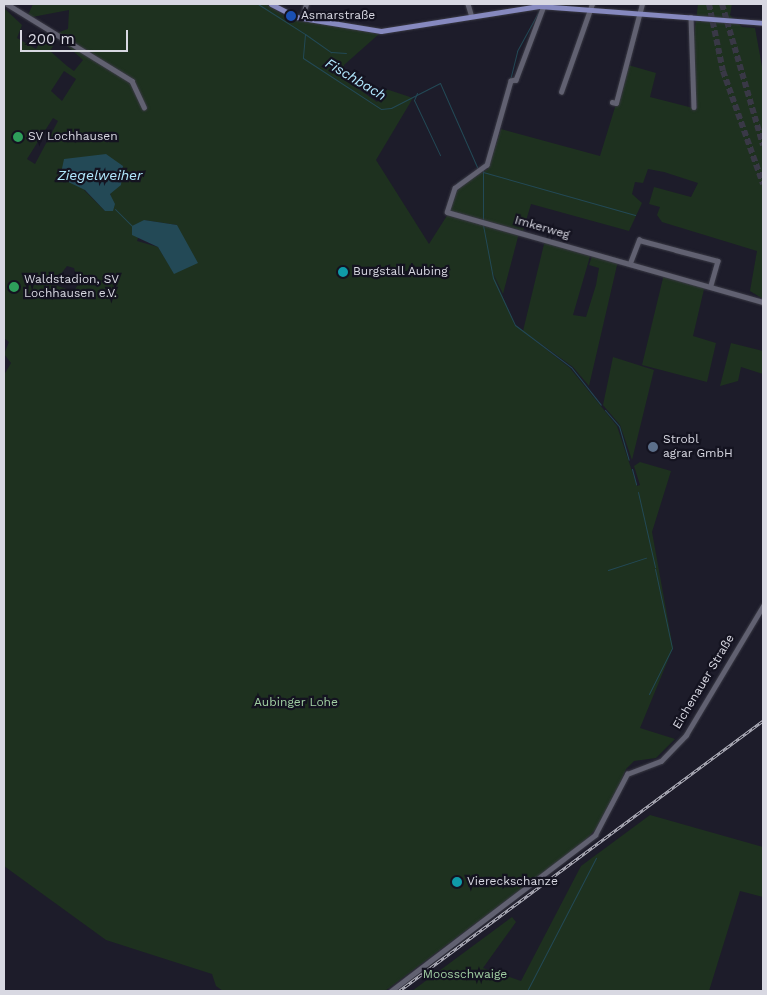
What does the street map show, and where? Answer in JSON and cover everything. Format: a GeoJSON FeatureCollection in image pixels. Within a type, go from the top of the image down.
{"type":"FeatureCollection","features":[{"type":"Feature","properties":{"kind":"main road"},"geometry":{"type":"LineString","coordinates":[[271,4],[302,18],[381,31],[471,14],[542,6],[591,6],[639,14],[763,23]]}},
{"type":"Feature","properties":{"kind":"street"},"geometry":{"type":"LineString","coordinates":[[7,4],[132,81],[144,107]]}},
{"type":"Feature","properties":{"kind":"street"},"geometry":{"type":"LineString","coordinates":[[302,18],[306,4]]}},
{"type":"Feature","properties":{"kind":"street"},"geometry":{"type":"LineString","coordinates":[[468,4],[471,14]]}},
{"type":"Feature","properties":{"kind":"street"},"geometry":{"type":"LineString","coordinates":[[612,102],[616,104],[642,4]]}},
{"type":"Feature","properties":{"kind":"street","name":"Imkerweg"},"geometry":{"type":"LineString","coordinates":[[542,6],[516,80],[511,81],[485,169],[455,188],[447,212],[763,302]]}},
{"type":"Feature","properties":{"kind":"street"},"geometry":{"type":"LineString","coordinates":[[560,92],[591,6]]}},
{"type":"Feature","properties":{"kind":"street"},"geometry":{"type":"LineString","coordinates":[[691,17],[694,108]]}},
{"type":"Feature","properties":{"kind":"street"},"geometry":{"type":"LineString","coordinates":[[630,264],[639,240],[676,250],[718,262],[711,286]]}},
{"type":"Feature","properties":{"kind":"street","name":"Eichenauer Straße"},"geometry":{"type":"LineString","coordinates":[[391,991],[596,835],[627,774],[661,761],[686,735],[763,606]]}},
{"type":"Feature","properties":{"kind":"green space","name":"Aubinger Lohe"},"geometry":{"type":"Polygon","coordinates":[[[33,4],[266,4],[286,17],[379,34],[344,65],[346,80],[377,102],[386,89],[413,98],[376,160],[429,244],[448,214],[519,233],[503,294],[490,267],[515,325],[570,368],[617,426],[637,486],[640,485],[634,466],[640,462],[671,471],[652,532],[673,648],[640,728],[675,739],[656,758],[634,761],[626,769],[605,819],[583,843],[385,991],[223,991],[216,986],[212,974],[106,940],[4,866],[4,375],[11,363],[4,354],[9,342],[4,338],[4,8],[22,25],[17,38],[36,49],[45,33],[56,41],[50,51],[74,71],[83,60],[54,34],[68,29],[69,10],[32,17],[28,15],[33,4]],[[64,71],[51,91],[62,101],[76,79],[64,71]],[[53,118],[27,159],[35,164],[58,121],[53,118]],[[84,190],[105,211],[112,200],[110,193],[84,190]],[[144,220],[137,241],[158,247],[174,273],[177,225],[144,220]],[[67,266],[53,284],[74,292],[78,284],[74,268],[67,266]]]}},
{"type":"Feature","properties":{"kind":"green space"},"geometry":{"type":"Polygon","coordinates":[[[698,4],[732,4],[730,15],[742,27],[755,28],[763,72],[763,299],[750,291],[757,251],[662,222],[657,215],[660,207],[649,204],[654,187],[691,197],[698,183],[664,172],[648,169],[643,183],[635,182],[632,194],[642,203],[629,231],[531,204],[523,231],[449,211],[456,188],[488,169],[501,129],[600,156],[628,65],[656,73],[650,97],[697,109],[692,52],[698,4]]]}},
{"type":"Feature","properties":{"kind":"green space"},"geometry":{"type":"Polygon","coordinates":[[[545,240],[591,253],[573,315],[586,317],[599,268],[589,265],[592,256],[618,261],[589,386],[573,367],[523,331],[545,240]]]}},
{"type":"Feature","properties":{"kind":"green space"},"geometry":{"type":"Polygon","coordinates":[[[664,274],[705,285],[693,336],[716,343],[707,382],[642,365],[664,274]]]}},
{"type":"Feature","properties":{"kind":"green space"},"geometry":{"type":"Polygon","coordinates":[[[731,343],[763,351],[763,374],[741,367],[738,381],[720,386],[731,343]]]}},
{"type":"Feature","properties":{"kind":"green space"},"geometry":{"type":"Polygon","coordinates":[[[613,357],[654,370],[632,460],[620,425],[603,405],[613,357]]]}},
{"type":"Feature","properties":{"kind":"green space","name":"Moosschwaige"},"geometry":{"type":"Polygon","coordinates":[[[650,815],[763,847],[763,897],[740,891],[709,991],[412,991],[512,917],[516,922],[483,968],[521,981],[581,866],[650,815]]]}},
{"type":"Feature","properties":{"kind":"water","name":"Ziegelweiher"},"geometry":{"type":"Polygon","coordinates":[[[106,154],[123,166],[121,185],[110,194],[115,204],[113,211],[105,211],[85,190],[60,178],[64,159],[106,154]]]}},
{"type":"Feature","properties":{"kind":"water"},"geometry":{"type":"Polygon","coordinates":[[[144,220],[177,225],[198,263],[174,274],[158,247],[132,235],[132,226],[144,220]]]}},
{"type":"Feature","properties":{"kind":"waterway","name":"Fischbach"},"geometry":{"type":"LineString","coordinates":[[258,4],[305,34],[303,58],[381,109],[391,108],[440,83],[478,169]]}},
{"type":"Feature","properties":{"kind":"waterway"},"geometry":{"type":"LineString","coordinates":[[510,80],[517,51],[540,9]]}},
{"type":"Feature","properties":{"kind":"waterway"},"geometry":{"type":"LineString","coordinates":[[305,34],[331,52],[346,53]]}},
{"type":"Feature","properties":{"kind":"waterway"},"geometry":{"type":"LineString","coordinates":[[417,93],[414,100],[440,155]]}},
{"type":"Feature","properties":{"kind":"waterway"},"geometry":{"type":"LineString","coordinates":[[485,164],[490,147]]}},
{"type":"Feature","properties":{"kind":"waterway"},"geometry":{"type":"LineString","coordinates":[[483,170],[483,221]]}},
{"type":"Feature","properties":{"kind":"waterway"},"geometry":{"type":"LineString","coordinates":[[483,172],[635,215]]}},
{"type":"Feature","properties":{"kind":"waterway"},"geometry":{"type":"LineString","coordinates":[[457,183],[471,174]]}},
{"type":"Feature","properties":{"kind":"waterway"},"geometry":{"type":"LineString","coordinates":[[115,209],[132,226]]}},
{"type":"Feature","properties":{"kind":"waterway"},"geometry":{"type":"LineString","coordinates":[[483,225],[493,278],[515,325],[571,367],[601,405]]}},
{"type":"Feature","properties":{"kind":"waterway"},"geometry":{"type":"LineString","coordinates":[[605,410],[619,426],[629,460]]}},
{"type":"Feature","properties":{"kind":"waterway"},"geometry":{"type":"LineString","coordinates":[[632,469],[636,484]]}},
{"type":"Feature","properties":{"kind":"waterway"},"geometry":{"type":"LineString","coordinates":[[638,492],[655,567]]}},
{"type":"Feature","properties":{"kind":"waterway"},"geometry":{"type":"LineString","coordinates":[[608,570],[646,558]]}},
{"type":"Feature","properties":{"kind":"waterway"},"geometry":{"type":"LineString","coordinates":[[649,694],[672,648],[655,569]]}},
{"type":"Feature","properties":{"kind":"waterway"},"geometry":{"type":"LineString","coordinates":[[527,991],[596,858]]}},
{"type":"Feature","properties":{"kind":"tunnel"},"geometry":{"type":"LineString","coordinates":[[709,4],[723,71],[763,184]]}},
{"type":"Feature","properties":{"kind":"tunnel"},"geometry":{"type":"LineString","coordinates":[[722,4],[763,145]]}},
{"type":"Feature","properties":{"kind":"railway"},"geometry":{"type":"LineString","coordinates":[[399,991],[763,721]]}},
{"type":"Feature","properties":{"kind":"place","name":"Asmarstraße"},"geometry":{"type":"Point","coordinates":[291,16]}},
{"type":"Feature","properties":{"kind":"place","name":"SV Lochhausen"},"geometry":{"type":"Point","coordinates":[18,137]}},
{"type":"Feature","properties":{"kind":"place","name":"Burgstall Aubing"},"geometry":{"type":"Point","coordinates":[343,272]}},
{"type":"Feature","properties":{"kind":"place","name":"Waldstadion, SV Lochhausen e.V."},"geometry":{"type":"Point","coordinates":[14,287]}},
{"type":"Feature","properties":{"kind":"place","name":"Strobl agrar GmbH"},"geometry":{"type":"Point","coordinates":[653,447]}},
{"type":"Feature","properties":{"kind":"place","name":"Viereckschanze"},"geometry":{"type":"Point","coordinates":[457,882]}}]}
